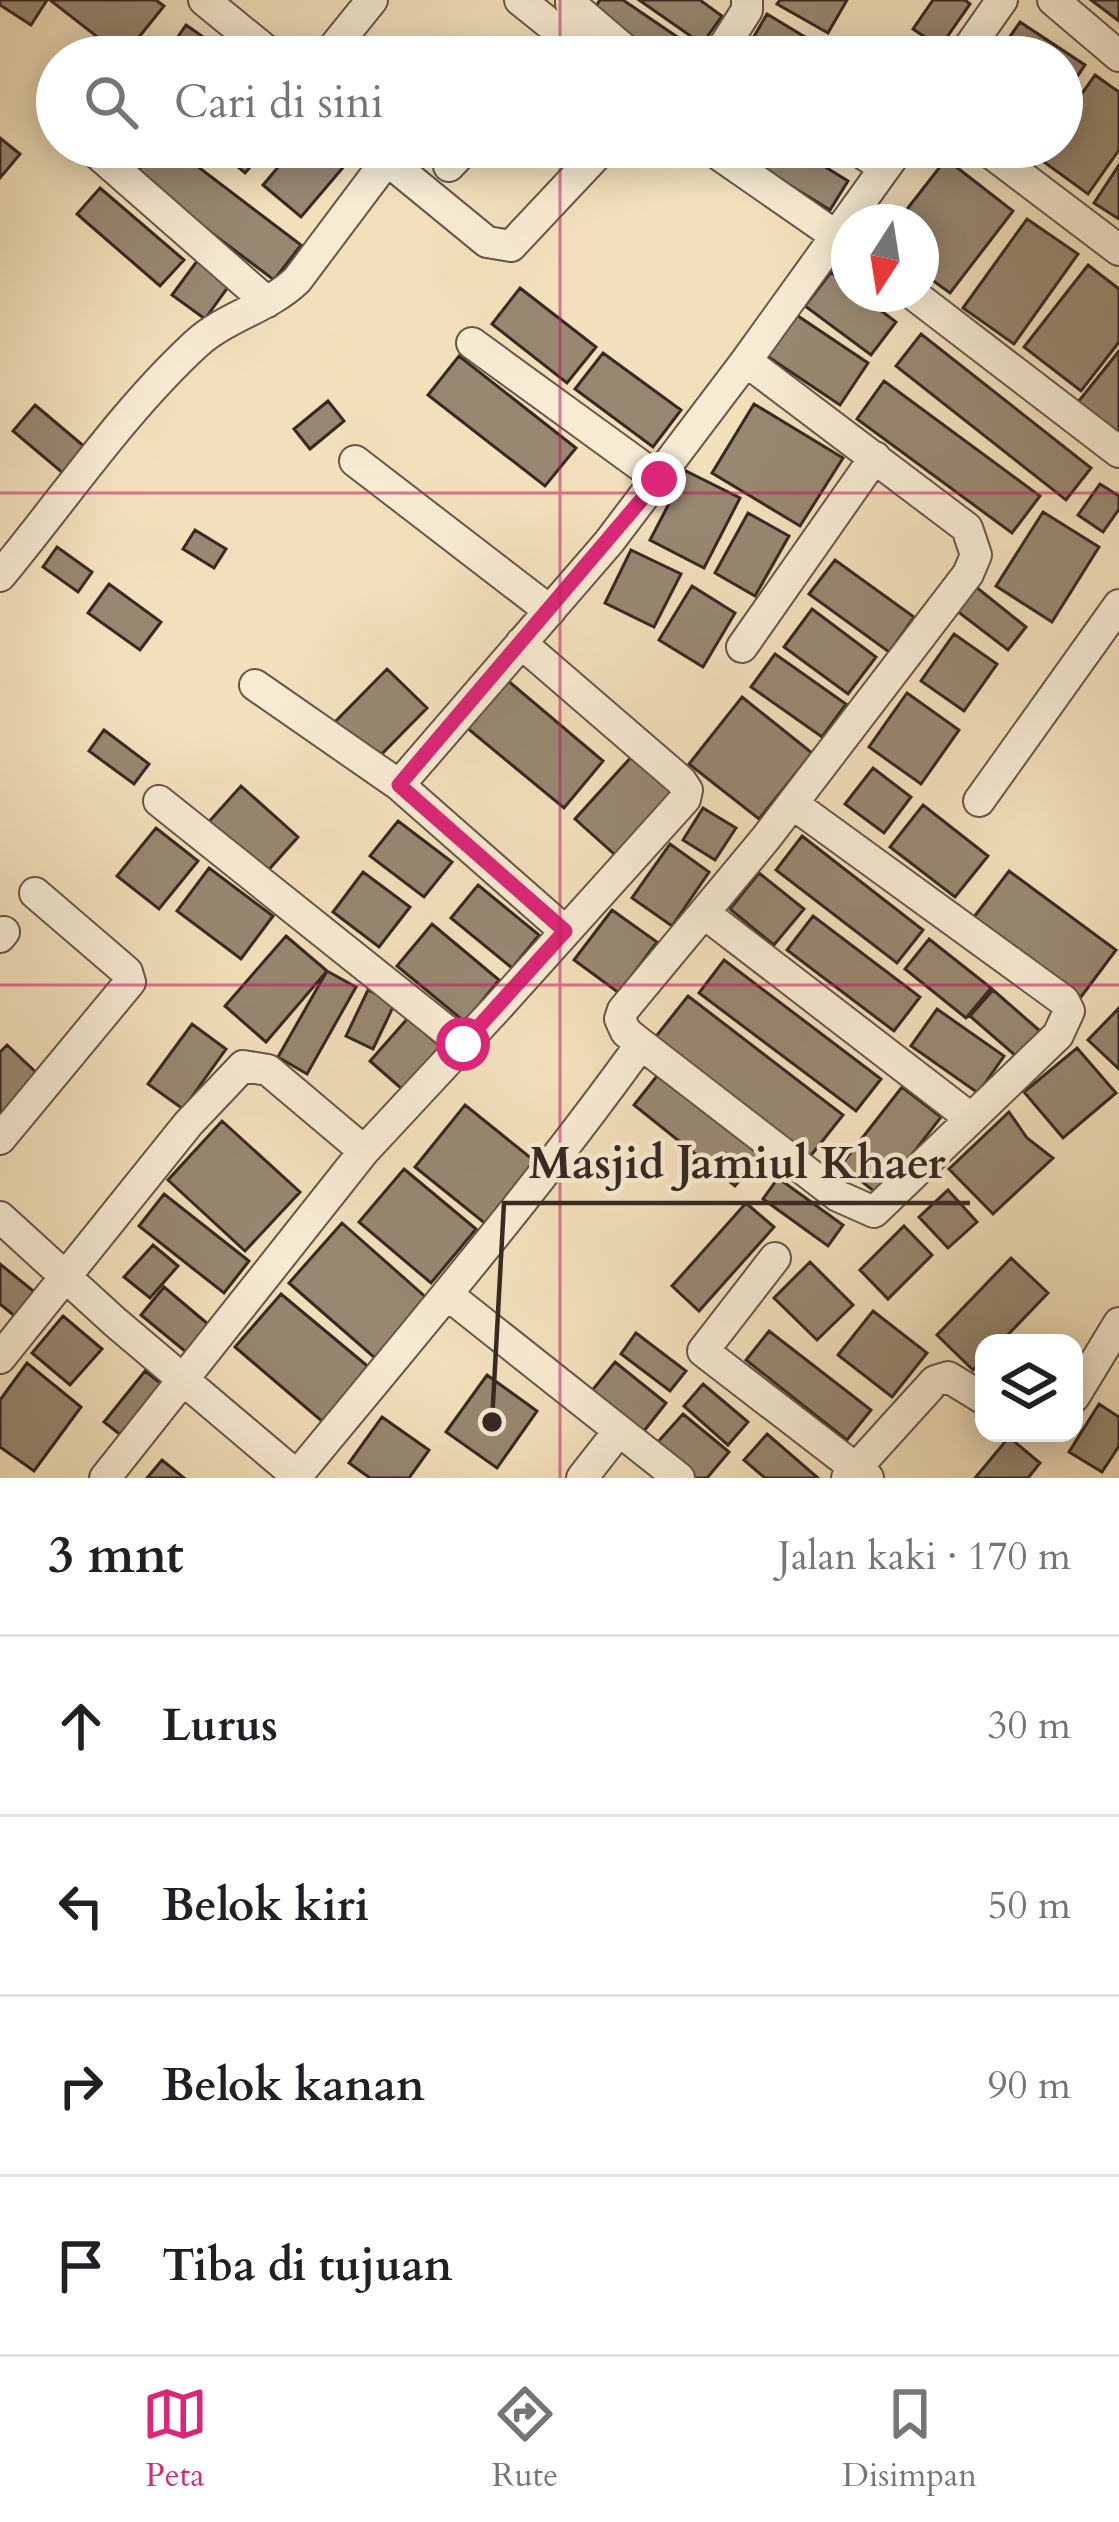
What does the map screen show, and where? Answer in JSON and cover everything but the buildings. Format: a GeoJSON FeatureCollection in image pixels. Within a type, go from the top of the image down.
{"type":"FeatureCollection","features":[{"type":"Feature","properties":{"kind":"street"},"geometry":{"type":"LineString","coordinates":[[204,0],[248,36]]}},
{"type":"Feature","properties":{"kind":"street"},"geometry":{"type":"LineString","coordinates":[[342,36],[372,0]]}},
{"type":"Feature","properties":{"kind":"street"},"geometry":{"type":"LineString","coordinates":[[520,0],[555,36]]}},
{"type":"Feature","properties":{"kind":"street"},"geometry":{"type":"LineString","coordinates":[[571,0],[609,36]]}},
{"type":"Feature","properties":{"kind":"street"},"geometry":{"type":"LineString","coordinates":[[977,36],[1002,0]]}},
{"type":"Feature","properties":{"kind":"street"},"geometry":{"type":"LineString","coordinates":[[1053,0],[1119,56]]}},
{"type":"Feature","properties":{"kind":"street"},"geometry":{"type":"LineString","coordinates":[[730,36],[752,1]]}},
{"type":"Feature","properties":{"kind":"street"},"geometry":{"type":"LineString","coordinates":[[114,168],[267,302]]}},
{"type":"Feature","properties":{"kind":"street"},"geometry":{"type":"LineString","coordinates":[[0,575],[199,341],[281,295],[297,280],[371,168]]}},
{"type":"Feature","properties":{"kind":"street"},"geometry":{"type":"LineString","coordinates":[[397,168],[499,247],[511,246],[584,168]]}},
{"type":"Feature","properties":{"kind":"street"},"geometry":{"type":"LineString","coordinates":[[738,168],[831,232]]}},
{"type":"Feature","properties":{"kind":"street"},"geometry":{"type":"LineString","coordinates":[[865,204],[887,168]]}},
{"type":"Feature","properties":{"kind":"street"},"geometry":{"type":"LineString","coordinates":[[1011,168],[1119,250]]}},
{"type":"Feature","properties":{"kind":"street"},"geometry":{"type":"LineString","coordinates":[[399,785],[659,479],[831,255]]}},
{"type":"Feature","properties":{"kind":"street"},"geometry":{"type":"LineString","coordinates":[[936,312],[1119,452]]}},
{"type":"Feature","properties":{"kind":"street"},"geometry":{"type":"LineString","coordinates":[[472,343],[659,479]]}},
{"type":"Feature","properties":{"kind":"street"},"geometry":{"type":"LineString","coordinates":[[746,361],[968,528],[976,555],[950,601],[620,1019],[626,1032],[838,1196],[874,1212],[1058,1035],[1069,1012],[1064,1001],[793,804]]}},
{"type":"Feature","properties":{"kind":"street"},"geometry":{"type":"LineString","coordinates":[[742,647],[875,457]]}},
{"type":"Feature","properties":{"kind":"street"},"geometry":{"type":"LineString","coordinates":[[355,460],[550,611]]}},
{"type":"Feature","properties":{"kind":"street"},"geometry":{"type":"LineString","coordinates":[[979,801],[1119,605]]}},
{"type":"Feature","properties":{"kind":"street"},"geometry":{"type":"LineString","coordinates":[[105,1478],[364,1151],[673,812],[687,790],[521,643]]}},
{"type":"Feature","properties":{"kind":"street"},"geometry":{"type":"LineString","coordinates":[[255,685],[399,785],[565,931]]}},
{"type":"Feature","properties":{"kind":"street"},"geometry":{"type":"LineString","coordinates":[[159,801],[463,1044]]}},
{"type":"Feature","properties":{"kind":"street"},"geometry":{"type":"LineString","coordinates":[[0,1139],[130,982],[128,972],[35,893]]}},
{"type":"Feature","properties":{"kind":"street"},"geometry":{"type":"LineString","coordinates":[[704,913],[969,1117]]}},
{"type":"Feature","properties":{"kind":"street"},"geometry":{"type":"LineString","coordinates":[[0,1217],[296,1477],[448,1295],[641,1044]]}},
{"type":"Feature","properties":{"kind":"street"},"geometry":{"type":"LineString","coordinates":[[0,1358],[202,1108],[243,1066],[268,1070],[364,1151]]}},
{"type":"Feature","properties":{"kind":"street"},"geometry":{"type":"LineString","coordinates":[[775,1258],[703,1351],[857,1475],[935,1381],[948,1377],[975,1394]]}},
{"type":"Feature","properties":{"kind":"street"},"geometry":{"type":"LineString","coordinates":[[448,1295],[679,1478]]}},
{"type":"Feature","properties":{"kind":"street"},"geometry":{"type":"LineString","coordinates":[[1083,1382],[1119,1323]]}},
{"type":"Feature","properties":{"kind":"street"},"geometry":{"type":"LineString","coordinates":[[582,1478],[618,1432]]}},
{"type":"Feature","properties":{"kind":"place","name":"Masjid Jamiul Khaer"},"geometry":{"type":"Point","coordinates":[492,1422]}},
{"type":"Feature","properties":{"kind":"route"},"geometry":{"type":"LineString","coordinates":[[463,1044],[565,931],[399,785],[659,479]]}}]}
